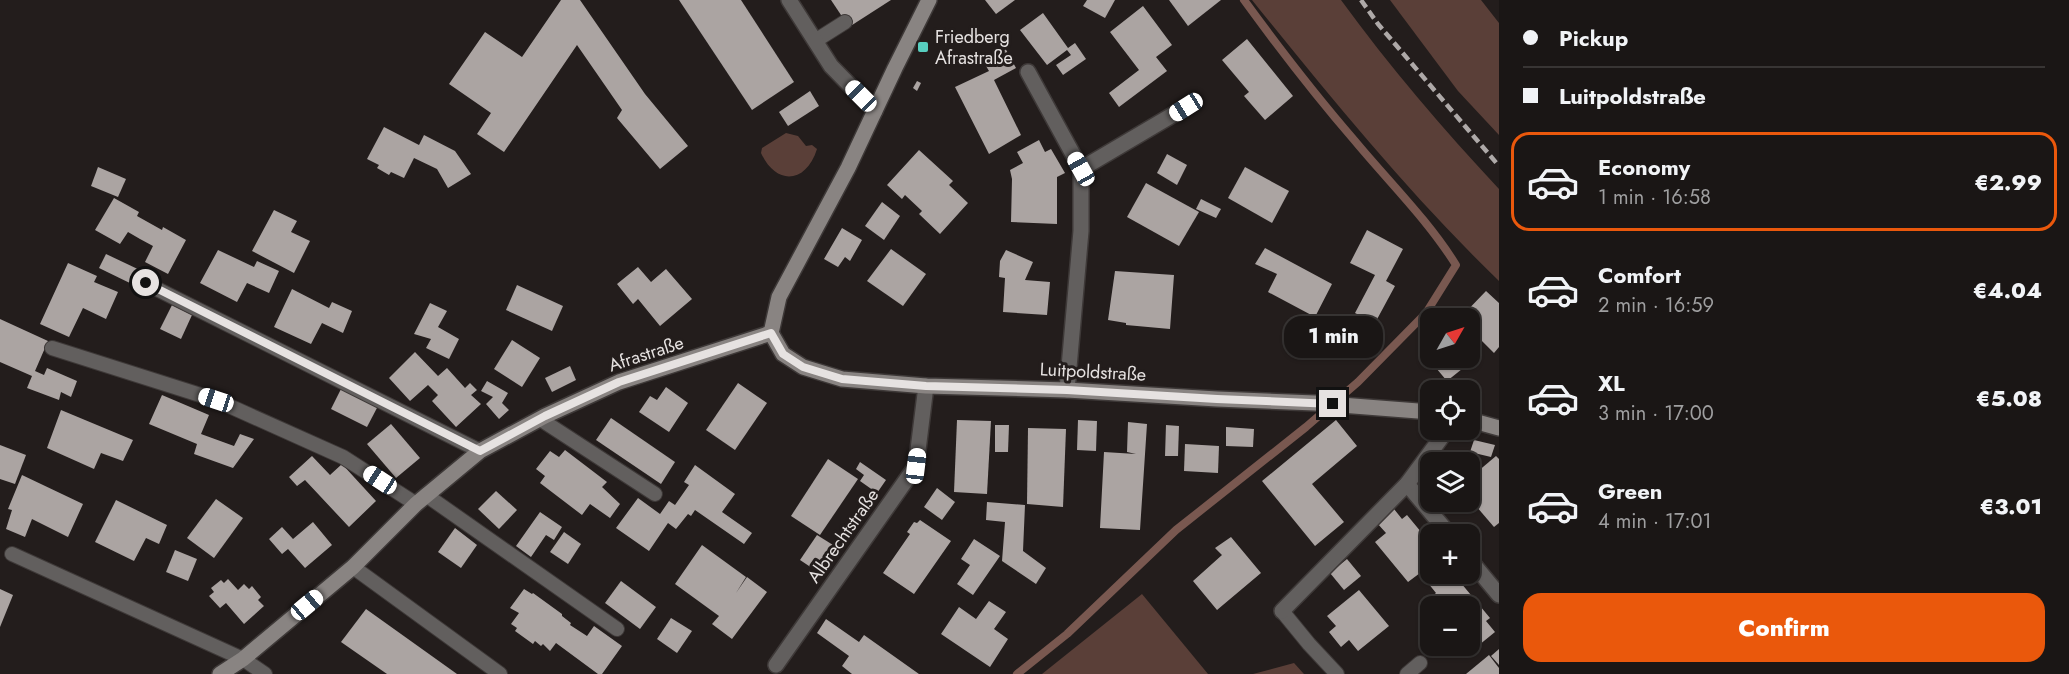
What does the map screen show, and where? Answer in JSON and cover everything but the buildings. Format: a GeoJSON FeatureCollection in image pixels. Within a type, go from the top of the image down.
{"type":"FeatureCollection","features":[{"type":"Feature","properties":{"kind":"street"},"geometry":{"type":"LineString","coordinates":[[789,0],[831,66],[875,111]]}},
{"type":"Feature","properties":{"kind":"street"},"geometry":{"type":"LineString","coordinates":[[771,333],[779,297],[848,168],[929,0]]}},
{"type":"Feature","properties":{"kind":"street"},"geometry":{"type":"LineString","coordinates":[[1028,72],[1081,169],[1081,231],[1067,390]]}},
{"type":"Feature","properties":{"kind":"street"},"geometry":{"type":"LineString","coordinates":[[1081,169],[1186,107]]}},
{"type":"Feature","properties":{"kind":"street","name":"Luitpoldstraße"},"geometry":{"type":"LineString","coordinates":[[771,333],[783,354],[803,367],[842,379],[926,386],[1067,390],[1388,407],[1420,411]]}},
{"type":"Feature","properties":{"kind":"street","name":"Afrastraße"},"geometry":{"type":"LineString","coordinates":[[220,674],[243,659],[353,567],[421,499],[480,451],[540,419],[619,382],[771,333]]}},
{"type":"Feature","properties":{"kind":"street","name":"Albrechtstraße"},"geometry":{"type":"LineString","coordinates":[[776,664],[916,466],[926,386]]}},
{"type":"Feature","properties":{"kind":"street"},"geometry":{"type":"LineString","coordinates":[[1480,423],[1499,428]]}},
{"type":"Feature","properties":{"kind":"street"},"geometry":{"type":"LineString","coordinates":[[1282,611],[1407,484],[1439,440]]}},
{"type":"Feature","properties":{"kind":"street"},"geometry":{"type":"LineString","coordinates":[[1407,484],[1441,524]]}},
{"type":"Feature","properties":{"kind":"street"},"geometry":{"type":"LineString","coordinates":[[1480,572],[1499,595]]}},
{"type":"Feature","properties":{"kind":"lane"},"geometry":{"type":"LineString","coordinates":[[815,41],[845,22]]}},
{"type":"Feature","properties":{"kind":"lane"},"geometry":{"type":"LineString","coordinates":[[146,283],[480,451]]}},
{"type":"Feature","properties":{"kind":"lane"},"geometry":{"type":"LineString","coordinates":[[52,348],[216,400],[343,457],[421,499],[616,629]]}},
{"type":"Feature","properties":{"kind":"lane"},"geometry":{"type":"LineString","coordinates":[[540,419],[655,494]]}},
{"type":"Feature","properties":{"kind":"lane"},"geometry":{"type":"LineString","coordinates":[[12,554],[243,659],[265,674]]}},
{"type":"Feature","properties":{"kind":"lane"},"geometry":{"type":"LineString","coordinates":[[353,567],[500,674]]}},
{"type":"Feature","properties":{"kind":"lane"},"geometry":{"type":"LineString","coordinates":[[1282,611],[1337,674]]}},
{"type":"Feature","properties":{"kind":"lane"},"geometry":{"type":"LineString","coordinates":[[1407,674],[1420,663]]}},
{"type":"Feature","properties":{"kind":"shaded area"},"geometry":{"type":"Polygon","coordinates":[[[1252,0],[1341,0],[1417,97],[1499,189],[1499,281],[1402,179],[1252,0]]]}},
{"type":"Feature","properties":{"kind":"shaded area"},"geometry":{"type":"Polygon","coordinates":[[[1390,0],[1481,0],[1499,23],[1499,135],[1458,91],[1390,0]]]}},
{"type":"Feature","properties":{"kind":"shaded area"},"geometry":{"type":"Polygon","coordinates":[[[786,133],[798,136],[806,146],[812,145],[817,149],[806,169],[790,176],[775,171],[767,164],[761,153],[762,148],[786,133]]]}},
{"type":"Feature","properties":{"kind":"shaded area"},"geometry":{"type":"Polygon","coordinates":[[[1142,594],[1208,674],[1042,674],[1142,594]]]}},
{"type":"Feature","properties":{"kind":"shaded area"},"geometry":{"type":"Polygon","coordinates":[[[1294,663],[1304,674],[1253,674],[1294,663]]]}},
{"type":"Feature","properties":{"kind":"waterway"},"geometry":{"type":"LineString","coordinates":[[1017,674],[1067,634],[1176,530],[1306,427],[1358,382],[1426,313],[1456,265],[1421,217],[1312,89],[1244,0]]}},
{"type":"Feature","properties":{"kind":"railway"},"geometry":{"type":"LineString","coordinates":[[1361,0],[1378,24],[1499,166]]}},
{"type":"Feature","properties":{"kind":"place","name":"Friedberg Afrastraße"},"geometry":{"type":"Point","coordinates":[923,47]}},
{"type":"Feature","properties":{"kind":"route"},"geometry":{"type":"LineString","coordinates":[[146,283],[480,451],[545,416],[619,382],[771,333],[779,350],[803,367],[842,379],[926,386],[1067,390],[1333,404]]}}]}
